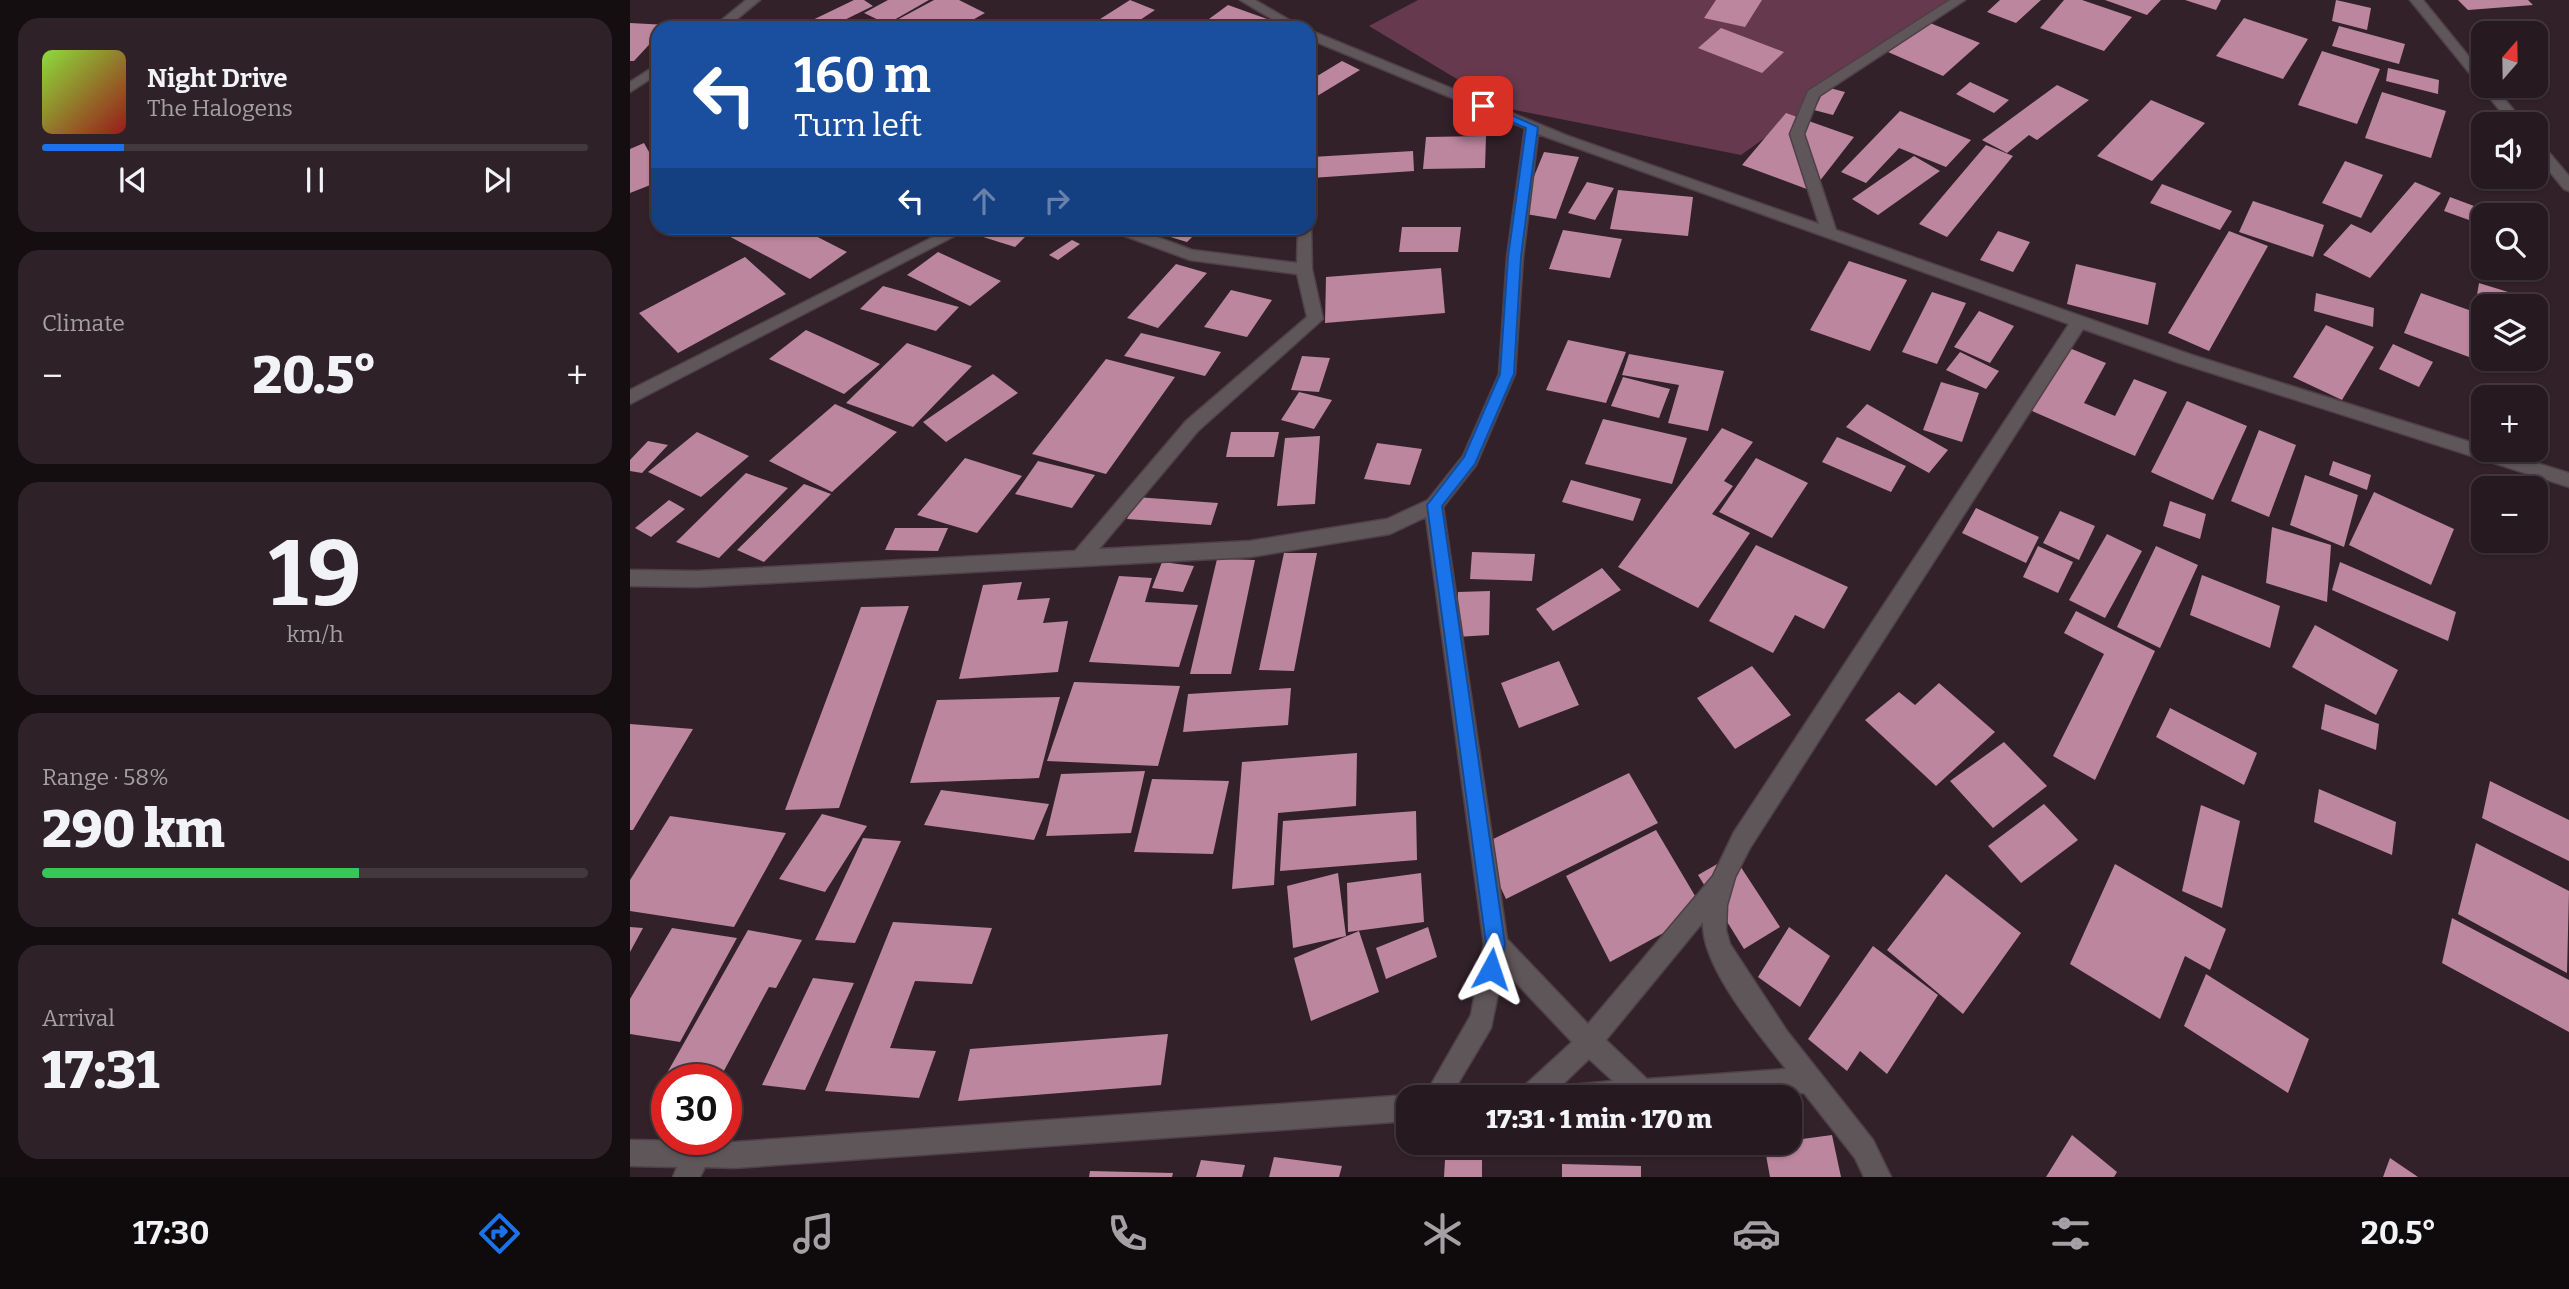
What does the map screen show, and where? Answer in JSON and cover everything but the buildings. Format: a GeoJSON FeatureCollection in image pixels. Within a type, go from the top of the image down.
{"type":"FeatureCollection","features":[{"type":"Feature","properties":{"kind":"street"},"geometry":{"type":"LineString","coordinates":[[727,21],[754,0]]}},
{"type":"Feature","properties":{"kind":"street"},"geometry":{"type":"LineString","coordinates":[[1246,0],[1284,21]]}},
{"type":"Feature","properties":{"kind":"street"},"geometry":{"type":"LineString","coordinates":[[1830,234],[1797,134],[1813,94],[1959,0]]}},
{"type":"Feature","properties":{"kind":"street"},"geometry":{"type":"LineString","coordinates":[[2416,0],[2471,67]]}},
{"type":"Feature","properties":{"kind":"street"},"geometry":{"type":"LineString","coordinates":[[1316,37],[1532,127],[1830,234],[2186,359],[2569,480]]}},
{"type":"Feature","properties":{"kind":"street"},"geometry":{"type":"LineString","coordinates":[[630,88],[651,73]]}},
{"type":"Feature","properties":{"kind":"street"},"geometry":{"type":"LineString","coordinates":[[2497,98],[2508,112]]}},
{"type":"Feature","properties":{"kind":"street"},"geometry":{"type":"LineString","coordinates":[[630,578],[696,579],[1250,549],[1390,526],[1434,505],[1470,460],[1507,374],[1515,257],[1532,127]]}},
{"type":"Feature","properties":{"kind":"street"},"geometry":{"type":"LineString","coordinates":[[2548,161],[2569,186]]}},
{"type":"Feature","properties":{"kind":"street"},"geometry":{"type":"LineString","coordinates":[[630,398],[948,235]]}},
{"type":"Feature","properties":{"kind":"street"},"geometry":{"type":"LineString","coordinates":[[1137,235],[1190,255],[1304,269]]}},
{"type":"Feature","properties":{"kind":"street"},"geometry":{"type":"LineString","coordinates":[[1080,558],[1192,426],[1315,319],[1304,269],[1306,235]]}},
{"type":"Feature","properties":{"kind":"street"},"geometry":{"type":"LineString","coordinates":[[1544,1085],[1589,1042],[1718,884],[1742,840],[2079,321]]}},
{"type":"Feature","properties":{"kind":"street"},"geometry":{"type":"LineString","coordinates":[[1434,505],[1496,944],[1482,1019],[1443,1085]]}},
{"type":"Feature","properties":{"kind":"street"},"geometry":{"type":"LineString","coordinates":[[1718,884],[1714,933],[1733,977],[1864,1149],[1878,1177]]}},
{"type":"Feature","properties":{"kind":"street"},"geometry":{"type":"LineString","coordinates":[[1496,944],[1589,1042],[1635,1085]]}},
{"type":"Feature","properties":{"kind":"street"},"geometry":{"type":"LineString","coordinates":[[1741,1085],[1811,1080]]}},
{"type":"Feature","properties":{"kind":"street"},"geometry":{"type":"LineString","coordinates":[[742,1154],[1396,1109]]}},
{"type":"Feature","properties":{"kind":"street"},"geometry":{"type":"LineString","coordinates":[[630,1153],[651,1153]]}},
{"type":"Feature","properties":{"kind":"street"},"geometry":{"type":"LineString","coordinates":[[686,1177],[697,1155]]}},
{"type":"Feature","properties":{"kind":"shaded area"},"geometry":{"type":"Polygon","coordinates":[[[1418,0],[1956,0],[1741,155],[1505,108],[1369,26],[1418,0]]]}},
{"type":"Feature","properties":{"kind":"route"},"geometry":{"type":"LineString","coordinates":[[1483,106],[1532,127],[1515,257],[1507,374],[1470,460],[1434,505],[1496,944],[1491,969]]}}]}
